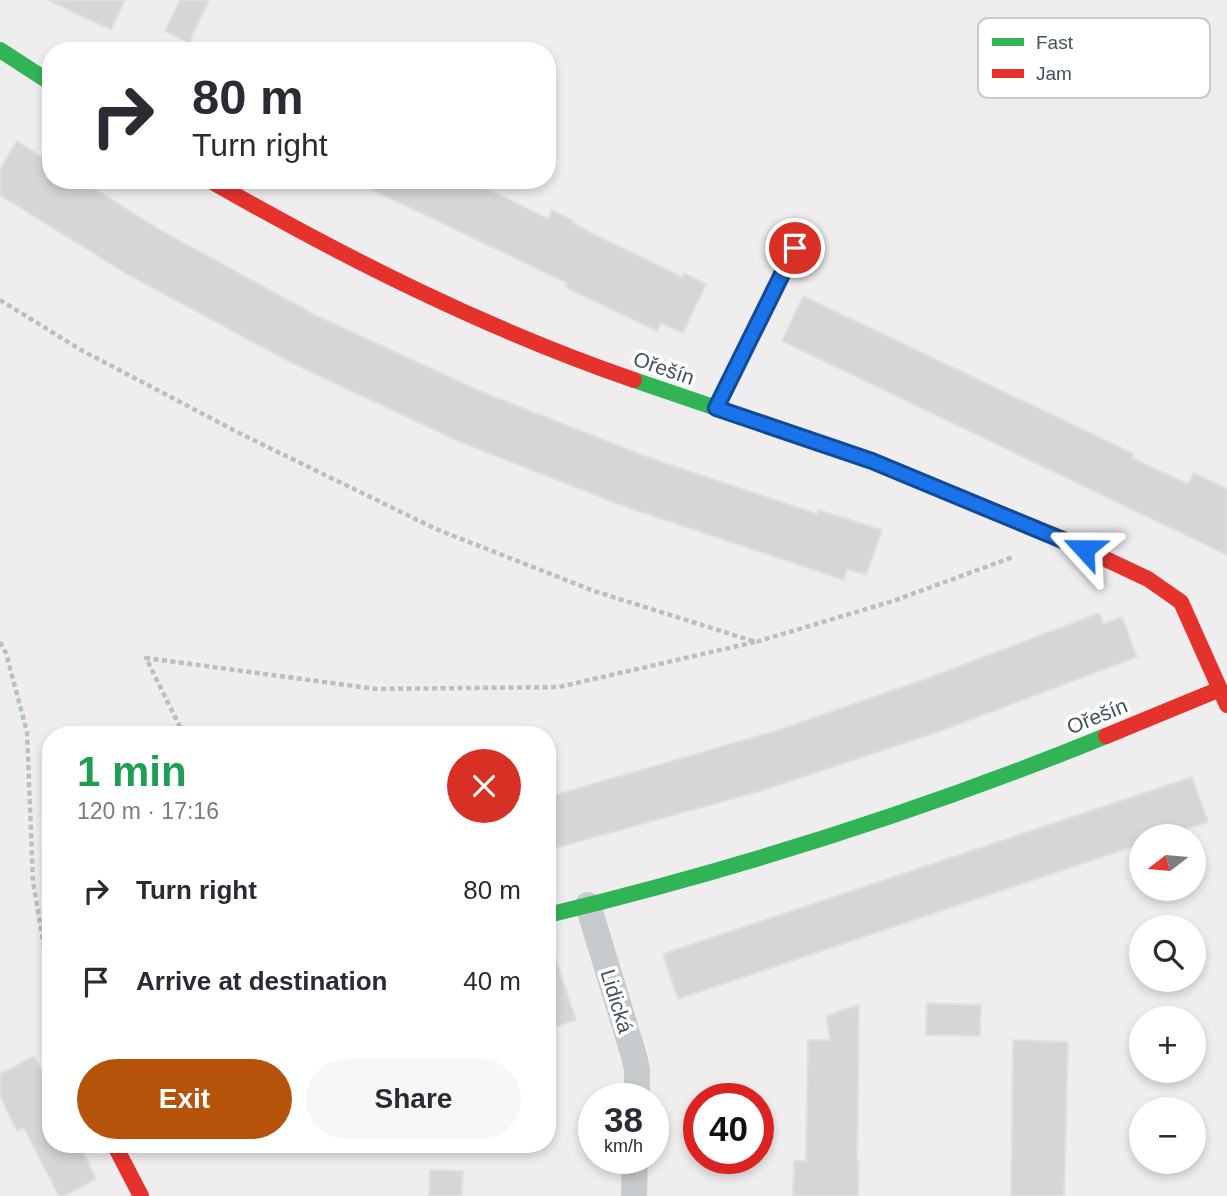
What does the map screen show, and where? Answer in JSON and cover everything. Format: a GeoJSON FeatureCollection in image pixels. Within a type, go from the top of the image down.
{"type":"FeatureCollection","features":[{"type":"Feature","properties":{"kind":"street"},"geometry":{"type":"LineString","coordinates":[[0,50],[42,77]]}},
{"type":"Feature","properties":{"kind":"street","name":"Ořešín"},"geometry":{"type":"LineString","coordinates":[[224,189],[410,287],[603,369],[872,461],[1063,539],[1147,579],[1181,602],[1227,705]]}},
{"type":"Feature","properties":{"kind":"street","name":"Ořešín"},"geometry":{"type":"LineString","coordinates":[[556,913],[762,857],[927,804],[1220,690]]}},
{"type":"Feature","properties":{"kind":"street","name":"Lidická"},"geometry":{"type":"LineString","coordinates":[[588,905],[634,1056],[637,1083]]}},
{"type":"Feature","properties":{"kind":"street"},"geometry":{"type":"LineString","coordinates":[[119,1153],[141,1196]]}},
{"type":"Feature","properties":{"kind":"street"},"geometry":{"type":"LineString","coordinates":[[634,1196],[635,1174]]}},
{"type":"Feature","properties":{"kind":"lane"},"geometry":{"type":"LineString","coordinates":[[716,408],[795,248]]}},
{"type":"Feature","properties":{"kind":"path"},"geometry":{"type":"LineString","coordinates":[[0,300],[81,350],[243,435],[436,529],[594,591],[756,642]]}},
{"type":"Feature","properties":{"kind":"path"},"geometry":{"type":"LineString","coordinates":[[180,726],[146,659],[376,689],[559,687],[756,642],[892,601],[1063,539]]}},
{"type":"Feature","properties":{"kind":"path"},"geometry":{"type":"LineString","coordinates":[[0,642],[6,653],[27,732],[33,882],[42,934]]}},
{"type":"Feature","properties":{"kind":"building"},"geometry":{"type":"Polygon","coordinates":[[[48,0],[125,0],[111,30],[48,0]]]}},
{"type":"Feature","properties":{"kind":"building"},"geometry":{"type":"Polygon","coordinates":[[[180,0],[209,0],[189,42],[165,31],[180,0]]]}},
{"type":"Feature","properties":{"kind":"building"},"geometry":{"type":"Polygon","coordinates":[[[17,141],[42,157],[42,189],[94,189],[160,230],[317,316],[480,391],[647,457],[817,514],[819,510],[882,530],[866,575],[847,569],[844,580],[618,504],[458,441],[292,363],[127,274],[0,195],[0,169],[17,141]]]}},
{"type":"Feature","properties":{"kind":"building"},"geometry":{"type":"Polygon","coordinates":[[[371,189],[487,189],[548,219],[552,210],[593,234],[682,277],[684,273],[706,284],[683,333],[661,323],[657,331],[565,287],[567,283],[371,189]]]}},
{"type":"Feature","properties":{"kind":"building"},"geometry":{"type":"Polygon","coordinates":[[[803,296],[1134,454],[1132,458],[1188,484],[1194,473],[1227,489],[1227,555],[782,341],[803,296]]]}},
{"type":"Feature","properties":{"kind":"building"},"geometry":{"type":"Polygon","coordinates":[[[1099,613],[1103,624],[1122,617],[1137,657],[943,730],[757,792],[556,848],[556,795],[772,732],[923,680],[1099,613]]]}},
{"type":"Feature","properties":{"kind":"building"},"geometry":{"type":"Polygon","coordinates":[[[1192,777],[1208,822],[1129,824],[1129,848],[678,999],[663,954],[1192,777]]]}},
{"type":"Feature","properties":{"kind":"building"},"geometry":{"type":"Polygon","coordinates":[[[556,960],[576,1020],[556,1026],[556,960]]]}},
{"type":"Feature","properties":{"kind":"building"},"geometry":{"type":"Polygon","coordinates":[[[927,1003],[981,1005],[980,1036],[926,1035],[927,1003]]]}},
{"type":"Feature","properties":{"kind":"building"},"geometry":{"type":"Polygon","coordinates":[[[859,1005],[858,1196],[793,1196],[794,1161],[806,1161],[808,1040],[830,1040],[826,1016],[859,1005]]]}},
{"type":"Feature","properties":{"kind":"building"},"geometry":{"type":"Polygon","coordinates":[[[1013,1040],[1068,1042],[1064,1196],[1011,1196],[1013,1040]]]}},
{"type":"Feature","properties":{"kind":"building"},"geometry":{"type":"Polygon","coordinates":[[[34,1056],[42,1072],[42,1153],[83,1153],[96,1179],[59,1196],[24,1128],[17,1131],[0,1096],[0,1074],[34,1056]]]}},
{"type":"Feature","properties":{"kind":"building"},"geometry":{"type":"Polygon","coordinates":[[[430,1170],[463,1171],[462,1196],[429,1196],[430,1170]]]}},
{"type":"Feature","properties":{"kind":"traffic: fast"},"geometry":{"type":"LineString","coordinates":[[0,50],[42,77]]}},
{"type":"Feature","properties":{"kind":"traffic: fast"},"geometry":{"type":"LineString","coordinates":[[634,380],[872,461],[979,505]]}},
{"type":"Feature","properties":{"kind":"traffic: fast"},"geometry":{"type":"LineString","coordinates":[[556,913],[690,878],[830,836],[969,789],[1106,736]]}},
{"type":"Feature","properties":{"kind":"traffic: jam"},"geometry":{"type":"LineString","coordinates":[[225,189],[364,264],[470,315],[634,380]]}},
{"type":"Feature","properties":{"kind":"traffic: jam"},"geometry":{"type":"LineString","coordinates":[[979,505],[1063,539],[1148,579],[1181,602],[1227,705]]}},
{"type":"Feature","properties":{"kind":"traffic: jam"},"geometry":{"type":"LineString","coordinates":[[1106,736],[1220,689]]}},
{"type":"Feature","properties":{"kind":"traffic: jam"},"geometry":{"type":"LineString","coordinates":[[119,1153],[141,1196]]}},
{"type":"Feature","properties":{"kind":"route"},"geometry":{"type":"LineString","coordinates":[[795,248],[716,408],[872,461],[1084,549]]}}]}
